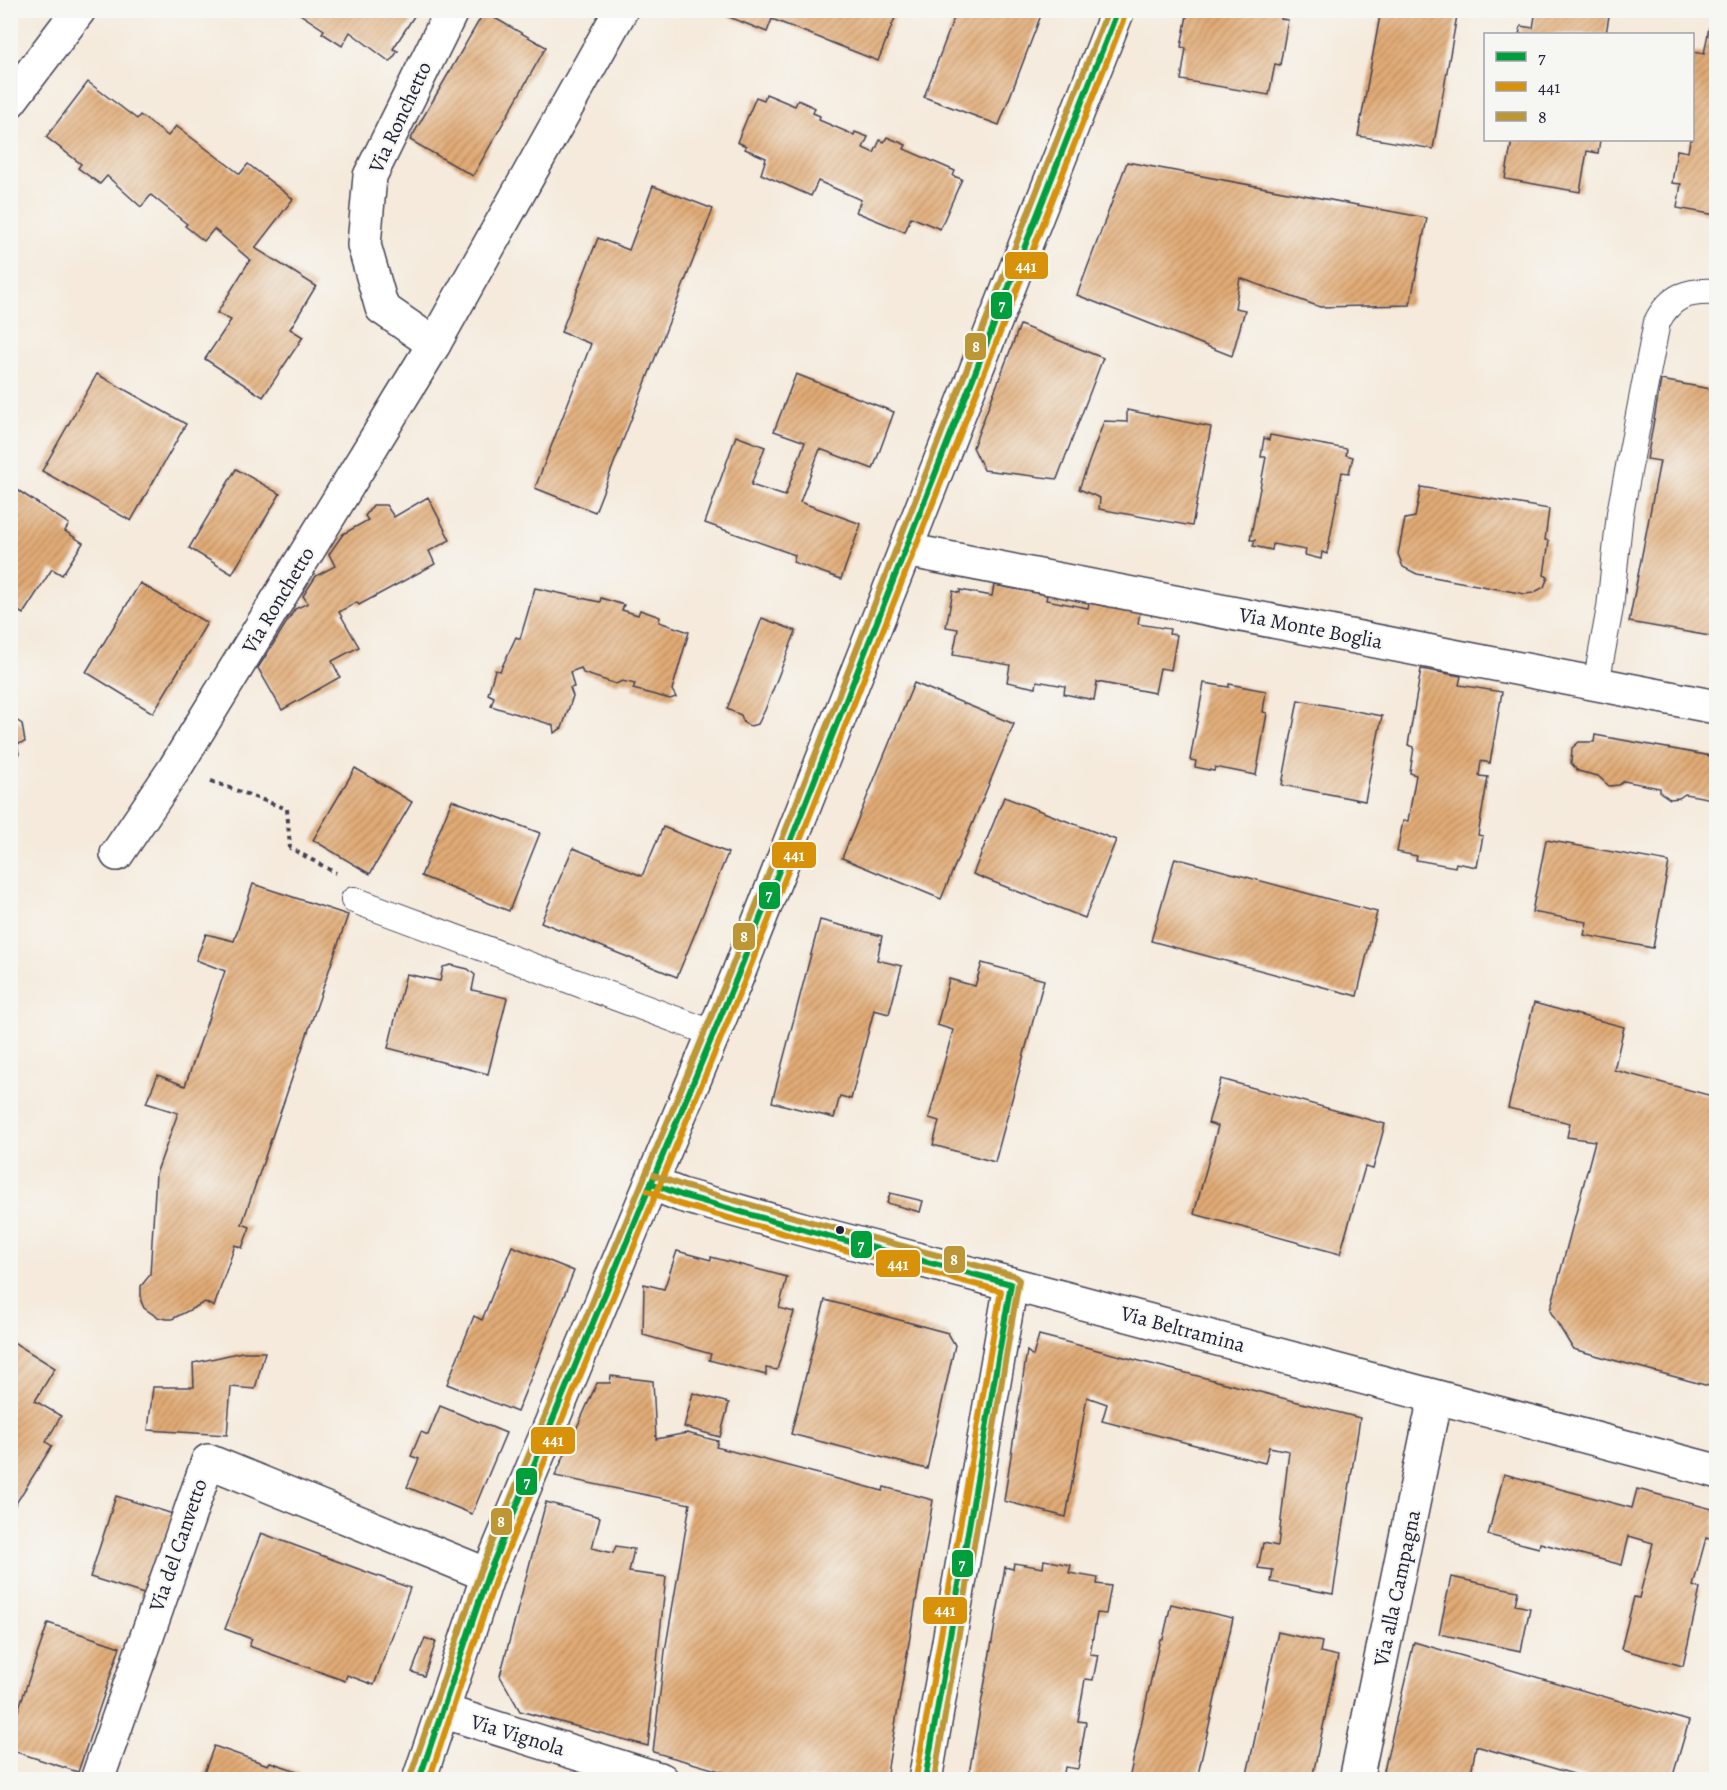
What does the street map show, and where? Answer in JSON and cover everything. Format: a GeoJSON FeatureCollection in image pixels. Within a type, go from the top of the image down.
{"type":"FeatureCollection","features":[{"type":"Feature","properties":{"kind":"street"},"geometry":{"type":"LineString","coordinates":[[10,101],[79,10]]}},
{"type":"Feature","properties":{"kind":"street","name":"Via Ronchetto"},"geometry":{"type":"LineString","coordinates":[[434,344],[382,308],[364,245],[370,176],[452,10]]}},
{"type":"Feature","properties":{"kind":"street","name":"Via Ronchetto"},"geometry":{"type":"LineString","coordinates":[[117,854],[175,768],[434,344],[621,10]]}},
{"type":"Feature","properties":{"kind":"street"},"geometry":{"type":"LineString","coordinates":[[419,1779],[488,1575],[737,977],[1118,10]]}},
{"type":"Feature","properties":{"kind":"street","name":"Via Monte Boglia"},"geometry":{"type":"LineString","coordinates":[[906,550],[1716,707]]}},
{"type":"Feature","properties":{"kind":"street","name":"Via Beltramina"},"geometry":{"type":"LineString","coordinates":[[651,1183],[681,1195],[809,1231],[1716,1472]]}},
{"type":"Feature","properties":{"kind":"street"},"geometry":{"type":"LineString","coordinates":[[925,1779],[1011,1284]]}},
{"type":"Feature","properties":{"kind":"street","name":"Via alla Campagna"},"geometry":{"type":"LineString","coordinates":[[1356,1779],[1435,1397]]}},
{"type":"Feature","properties":{"kind":"street","name":"Via del Canvetto"},"geometry":{"type":"LineString","coordinates":[[97,1779],[208,1461],[488,1575]]}},
{"type":"Feature","properties":{"kind":"street","name":"Via Vignola"},"geometry":{"type":"LineString","coordinates":[[442,1711],[662,1779]]}},
{"type":"Feature","properties":{"kind":"lane"},"geometry":{"type":"LineString","coordinates":[[1596,684],[1610,608],[1620,513],[1657,322],[1664,308],[1675,297],[1689,293],[1716,292]]}},
{"type":"Feature","properties":{"kind":"lane"},"geometry":{"type":"LineString","coordinates":[[354,900],[712,1033]]}},
{"type":"Feature","properties":{"kind":"path"},"geometry":{"type":"LineString","coordinates":[[175,768],[288,809],[290,848],[351,882],[354,900]]}},
{"type":"Feature","properties":{"kind":"building"},"geometry":{"type":"Polygon","coordinates":[[[294,10],[418,10],[393,49],[398,51],[390,62],[350,32],[342,46],[322,33],[324,30],[294,10]]]}},
{"type":"Feature","properties":{"kind":"building"},"geometry":{"type":"Polygon","coordinates":[[[898,10],[878,61],[772,19],[767,32],[714,11],[898,10]]]}},
{"type":"Feature","properties":{"kind":"building"},"geometry":{"type":"Polygon","coordinates":[[[957,10],[1043,10],[999,125],[924,97],[957,10]]]}},
{"type":"Feature","properties":{"kind":"building"},"geometry":{"type":"Polygon","coordinates":[[[1188,10],[1283,10],[1281,19],[1288,20],[1280,65],[1275,64],[1269,95],[1181,80],[1186,48],[1181,47],[1188,10]]]}},
{"type":"Feature","properties":{"kind":"building"},"geometry":{"type":"Polygon","coordinates":[[[1381,10],[1458,10],[1433,149],[1358,136],[1381,10]]]}},
{"type":"Feature","properties":{"kind":"building"},"geometry":{"type":"Polygon","coordinates":[[[1536,10],[1610,10],[1606,33],[1519,33],[1521,26],[1533,28],[1536,10]]]}},
{"type":"Feature","properties":{"kind":"building"},"geometry":{"type":"Polygon","coordinates":[[[484,12],[546,47],[473,176],[410,140],[484,12]]]}},
{"type":"Feature","properties":{"kind":"building"},"geometry":{"type":"Polygon","coordinates":[[[1709,28],[1716,29],[1716,215],[1677,208],[1681,184],[1672,183],[1677,150],[1688,152],[1690,141],[1694,141],[1694,52],[1704,54],[1709,28]]]}},
{"type":"Feature","properties":{"kind":"building"},"geometry":{"type":"Polygon","coordinates":[[[88,82],[137,119],[140,115],[168,136],[176,126],[240,174],[248,164],[293,199],[255,248],[316,286],[290,329],[303,337],[263,397],[205,359],[231,320],[217,313],[250,260],[214,229],[204,241],[151,195],[141,207],[107,176],[100,184],[78,168],[81,164],[46,137],[88,82]]]}},
{"type":"Feature","properties":{"kind":"building"},"geometry":{"type":"Polygon","coordinates":[[[766,94],[795,106],[798,100],[815,108],[813,113],[820,116],[819,120],[854,135],[855,132],[868,137],[863,148],[874,153],[880,140],[884,142],[887,137],[906,145],[904,149],[955,171],[953,176],[962,179],[940,229],[911,217],[905,232],[856,212],[861,200],[818,181],[811,196],[761,174],[766,158],[745,149],[746,146],[737,142],[756,97],[764,100],[766,94]]]}},
{"type":"Feature","properties":{"kind":"building"},"geometry":{"type":"Polygon","coordinates":[[[1512,141],[1600,141],[1598,153],[1587,151],[1580,192],[1505,179],[1512,141]]]}},
{"type":"Feature","properties":{"kind":"building"},"geometry":{"type":"Polygon","coordinates":[[[1127,162],[1427,218],[1410,305],[1320,307],[1240,278],[1235,308],[1245,310],[1232,356],[1077,295],[1127,162]]]}},
{"type":"Feature","properties":{"kind":"building"},"geometry":{"type":"Polygon","coordinates":[[[653,186],[713,209],[595,512],[535,488],[591,344],[561,332],[598,238],[629,250],[653,186]]]}},
{"type":"Feature","properties":{"kind":"building"},"geometry":{"type":"Polygon","coordinates":[[[1020,325],[1103,358],[1057,479],[984,470],[973,447],[1020,325]]]}},
{"type":"Feature","properties":{"kind":"building"},"geometry":{"type":"Polygon","coordinates":[[[97,374],[186,424],[131,521],[42,471],[97,374]]]}},
{"type":"Feature","properties":{"kind":"building"},"geometry":{"type":"Polygon","coordinates":[[[796,374],[894,412],[873,469],[820,449],[800,502],[861,524],[841,579],[793,562],[795,555],[705,523],[736,436],[765,447],[751,485],[785,496],[805,442],[774,431],[796,374]]]}},
{"type":"Feature","properties":{"kind":"building"},"geometry":{"type":"Polygon","coordinates":[[[1661,380],[1716,390],[1716,637],[1629,622],[1660,461],[1647,459],[1661,380]]]}},
{"type":"Feature","properties":{"kind":"building"},"geometry":{"type":"Polygon","coordinates":[[[1127,410],[1211,427],[1192,526],[1099,509],[1100,498],[1079,489],[1104,421],[1127,422],[1127,410]]]}},
{"type":"Feature","properties":{"kind":"building"},"geometry":{"type":"Polygon","coordinates":[[[1270,435],[1347,449],[1346,455],[1353,457],[1349,473],[1342,472],[1327,554],[1322,552],[1321,559],[1305,555],[1306,550],[1273,544],[1272,550],[1253,546],[1255,540],[1250,540],[1266,457],[1261,457],[1264,438],[1269,440],[1270,435]]]}},
{"type":"Feature","properties":{"kind":"building"},"geometry":{"type":"Polygon","coordinates":[[[236,469],[280,494],[232,574],[189,548],[236,469]]]}},
{"type":"Feature","properties":{"kind":"building"},"geometry":{"type":"Polygon","coordinates":[[[1421,487],[1549,509],[1545,540],[1549,541],[1544,575],[1548,577],[1544,587],[1533,593],[1525,594],[1417,574],[1403,567],[1398,554],[1405,519],[1415,517],[1421,487]]]}},
{"type":"Feature","properties":{"kind":"building"},"geometry":{"type":"Polygon","coordinates":[[[16,489],[69,524],[65,531],[83,543],[62,575],[52,569],[23,614],[10,606],[10,497],[16,489]]]}},
{"type":"Feature","properties":{"kind":"building"},"geometry":{"type":"Polygon","coordinates":[[[428,497],[450,540],[429,551],[435,564],[359,605],[357,602],[339,612],[359,647],[332,661],[340,677],[282,710],[258,668],[295,609],[308,603],[303,596],[316,576],[335,566],[329,554],[343,534],[368,520],[365,516],[373,505],[386,505],[394,517],[428,497]]]}},
{"type":"Feature","properties":{"kind":"building"},"geometry":{"type":"Polygon","coordinates":[[[140,583],[207,623],[153,713],[86,672],[140,583]]]}},
{"type":"Feature","properties":{"kind":"building"},"geometry":{"type":"Polygon","coordinates":[[[994,585],[1047,595],[1046,600],[1088,608],[1089,603],[1140,612],[1138,624],[1170,629],[1169,634],[1177,635],[1171,670],[1160,668],[1155,693],[1097,682],[1094,700],[1064,694],[1065,686],[1037,681],[1036,688],[1007,682],[1010,665],[953,655],[958,629],[946,627],[953,591],[960,593],[960,590],[992,596],[994,585]]]}},
{"type":"Feature","properties":{"kind":"building"},"geometry":{"type":"Polygon","coordinates":[[[535,588],[600,602],[601,598],[624,605],[622,610],[638,615],[640,610],[660,617],[659,622],[689,632],[672,690],[676,697],[670,699],[633,689],[635,684],[622,681],[616,684],[583,673],[581,668],[570,672],[574,687],[570,688],[573,696],[562,728],[554,733],[553,725],[491,706],[494,697],[488,694],[495,670],[500,671],[516,637],[520,639],[535,588]]]}},
{"type":"Feature","properties":{"kind":"building"},"geometry":{"type":"Polygon","coordinates":[[[762,618],[796,631],[765,710],[758,724],[750,726],[744,723],[741,715],[727,709],[762,618]]]}},
{"type":"Feature","properties":{"kind":"building"},"geometry":{"type":"Polygon","coordinates":[[[1421,669],[1461,676],[1459,685],[1502,692],[1490,763],[1481,761],[1479,776],[1488,777],[1478,835],[1483,836],[1477,867],[1456,863],[1455,867],[1416,860],[1417,856],[1397,852],[1403,821],[1408,821],[1416,775],[1410,773],[1414,747],[1408,745],[1421,669]]]}},
{"type":"Feature","properties":{"kind":"building"},"geometry":{"type":"Polygon","coordinates":[[[914,683],[1014,724],[941,899],[842,858],[914,683]]]}},
{"type":"Feature","properties":{"kind":"building"},"geometry":{"type":"Polygon","coordinates":[[[1204,683],[1229,687],[1229,684],[1266,691],[1263,712],[1267,713],[1256,775],[1215,767],[1214,771],[1195,767],[1196,761],[1190,760],[1204,683]]]}},
{"type":"Feature","properties":{"kind":"building"},"geometry":{"type":"Polygon","coordinates":[[[1298,700],[1382,716],[1365,801],[1282,785],[1298,700]]]}},
{"type":"Feature","properties":{"kind":"building"},"geometry":{"type":"Polygon","coordinates":[[[10,716],[22,724],[25,742],[17,744],[19,754],[10,766],[10,716]]]}},
{"type":"Feature","properties":{"kind":"building"},"geometry":{"type":"Polygon","coordinates":[[[1595,735],[1716,757],[1716,780],[1712,799],[1685,794],[1679,798],[1670,799],[1660,792],[1660,788],[1624,781],[1619,785],[1609,786],[1598,776],[1578,771],[1571,763],[1572,748],[1579,742],[1594,742],[1595,735]]]}},
{"type":"Feature","properties":{"kind":"building"},"geometry":{"type":"Polygon","coordinates":[[[355,768],[412,802],[370,874],[313,840],[355,768]]]}},
{"type":"Feature","properties":{"kind":"building"},"geometry":{"type":"Polygon","coordinates":[[[1004,797],[1116,840],[1085,918],[973,874],[1004,797]]]}},
{"type":"Feature","properties":{"kind":"building"},"geometry":{"type":"Polygon","coordinates":[[[452,800],[540,833],[509,911],[421,876],[452,800]]]}},
{"type":"Feature","properties":{"kind":"building"},"geometry":{"type":"Polygon","coordinates":[[[663,827],[728,853],[677,977],[541,922],[573,848],[642,876],[663,827]]]}},
{"type":"Feature","properties":{"kind":"building"},"geometry":{"type":"Polygon","coordinates":[[[1546,840],[1669,862],[1653,948],[1584,935],[1587,922],[1532,912],[1546,840]]]}},
{"type":"Feature","properties":{"kind":"building"},"geometry":{"type":"Polygon","coordinates":[[[1175,858],[1377,912],[1357,996],[1151,941],[1175,858]]]}},
{"type":"Feature","properties":{"kind":"building"},"geometry":{"type":"Polygon","coordinates":[[[253,884],[348,915],[242,1224],[250,1227],[242,1248],[235,1245],[214,1307],[205,1302],[172,1319],[157,1317],[144,1308],[141,1301],[141,1286],[150,1275],[156,1174],[178,1113],[146,1103],[158,1075],[185,1086],[225,971],[196,960],[206,934],[234,941],[253,884]]]}},
{"type":"Feature","properties":{"kind":"building"},"geometry":{"type":"Polygon","coordinates":[[[820,920],[882,936],[877,960],[902,966],[889,1014],[874,1010],[851,1099],[840,1096],[834,1118],[772,1102],[820,920]]]}},
{"type":"Feature","properties":{"kind":"building"},"geometry":{"type":"Polygon","coordinates":[[[982,963],[1044,980],[995,1162],[933,1145],[939,1121],[929,1118],[953,1030],[937,1025],[949,979],[975,986],[982,963]]]}},
{"type":"Feature","properties":{"kind":"building"},"geometry":{"type":"Polygon","coordinates":[[[451,965],[468,969],[475,975],[472,990],[507,998],[488,1074],[388,1048],[406,974],[440,981],[443,967],[451,965]]]}},
{"type":"Feature","properties":{"kind":"building"},"geometry":{"type":"Polygon","coordinates":[[[1534,1003],[1624,1027],[1614,1070],[1716,1097],[1716,1388],[1573,1349],[1550,1311],[1595,1141],[1567,1137],[1570,1123],[1508,1108],[1534,1003]]]}},
{"type":"Feature","properties":{"kind":"building"},"geometry":{"type":"Polygon","coordinates":[[[1221,1079],[1385,1124],[1373,1169],[1365,1167],[1340,1254],[1194,1214],[1218,1126],[1208,1123],[1221,1079]]]}},
{"type":"Feature","properties":{"kind":"building"},"geometry":{"type":"Polygon","coordinates":[[[890,1193],[923,1201],[920,1212],[887,1203],[890,1193]]]}},
{"type":"Feature","properties":{"kind":"building"},"geometry":{"type":"Polygon","coordinates":[[[512,1246],[574,1271],[517,1412],[447,1384],[474,1316],[482,1320],[512,1246]]]}},
{"type":"Feature","properties":{"kind":"building"},"geometry":{"type":"Polygon","coordinates":[[[677,1251],[711,1260],[711,1257],[787,1277],[779,1308],[794,1312],[777,1370],[766,1368],[766,1375],[709,1360],[711,1354],[643,1335],[644,1284],[664,1289],[677,1251]]]}},
{"type":"Feature","properties":{"kind":"building"},"geometry":{"type":"Polygon","coordinates":[[[825,1300],[948,1333],[955,1345],[927,1469],[791,1434],[825,1300]]]}},
{"type":"Feature","properties":{"kind":"building"},"geometry":{"type":"Polygon","coordinates":[[[1039,1335],[1360,1418],[1333,1594],[1271,1582],[1273,1570],[1258,1568],[1263,1543],[1278,1546],[1289,1451],[1269,1447],[1265,1463],[1102,1421],[1107,1404],[1087,1397],[1066,1517],[1004,1501],[1027,1351],[1033,1356],[1039,1335]]]}},
{"type":"Feature","properties":{"kind":"building"},"geometry":{"type":"Polygon","coordinates":[[[10,1340],[55,1368],[35,1401],[61,1416],[46,1442],[52,1446],[10,1513],[10,1340]]]}},
{"type":"Feature","properties":{"kind":"building"},"geometry":{"type":"Polygon","coordinates":[[[242,1352],[265,1352],[255,1389],[231,1387],[227,1435],[148,1430],[153,1387],[194,1387],[193,1363],[242,1352]]]}},
{"type":"Feature","properties":{"kind":"building"},"geometry":{"type":"Polygon","coordinates":[[[611,1376],[653,1381],[656,1439],[687,1433],[718,1441],[716,1447],[883,1491],[884,1487],[933,1500],[886,1779],[748,1779],[653,1752],[665,1651],[690,1504],[555,1476],[597,1383],[610,1383],[611,1376]]]}},
{"type":"Feature","properties":{"kind":"building"},"geometry":{"type":"Polygon","coordinates":[[[693,1393],[729,1403],[720,1437],[684,1427],[693,1393]]]}},
{"type":"Feature","properties":{"kind":"building"},"geometry":{"type":"Polygon","coordinates":[[[440,1406],[506,1433],[472,1514],[407,1487],[419,1459],[411,1456],[421,1432],[428,1435],[440,1406]]]}},
{"type":"Feature","properties":{"kind":"building"},"geometry":{"type":"Polygon","coordinates":[[[1504,1474],[1632,1508],[1637,1489],[1716,1510],[1713,1540],[1706,1538],[1693,1586],[1700,1589],[1683,1666],[1621,1649],[1634,1597],[1639,1598],[1653,1543],[1629,1536],[1622,1565],[1540,1543],[1539,1548],[1488,1535],[1504,1474]]]}},
{"type":"Feature","properties":{"kind":"building"},"geometry":{"type":"Polygon","coordinates":[[[116,1496],[173,1514],[147,1595],[90,1577],[116,1496]]]}},
{"type":"Feature","properties":{"kind":"building"},"geometry":{"type":"Polygon","coordinates":[[[546,1502],[600,1517],[592,1548],[613,1553],[616,1546],[634,1549],[629,1572],[666,1577],[648,1746],[520,1711],[500,1676],[546,1502]]]}},
{"type":"Feature","properties":{"kind":"building"},"geometry":{"type":"Polygon","coordinates":[[[261,1533],[410,1588],[374,1685],[347,1675],[345,1681],[249,1646],[252,1639],[225,1629],[261,1533]]]}},
{"type":"Feature","properties":{"kind":"building"},"geometry":{"type":"Polygon","coordinates":[[[1044,1560],[1071,1565],[1069,1573],[1098,1578],[1097,1584],[1111,1586],[1106,1614],[1097,1613],[1090,1654],[1098,1655],[1093,1680],[1085,1679],[1078,1721],[1086,1722],[1078,1769],[1065,1767],[1063,1779],[968,1779],[1005,1567],[1013,1569],[1014,1563],[1043,1568],[1044,1560]]]}},
{"type":"Feature","properties":{"kind":"building"},"geometry":{"type":"Polygon","coordinates":[[[1451,1577],[1518,1591],[1515,1605],[1530,1608],[1521,1651],[1439,1634],[1451,1577]]]}},
{"type":"Feature","properties":{"kind":"building"},"geometry":{"type":"Polygon","coordinates":[[[1171,1604],[1233,1618],[1197,1779],[1129,1779],[1160,1639],[1163,1639],[1171,1604]]]}},
{"type":"Feature","properties":{"kind":"building"},"geometry":{"type":"Polygon","coordinates":[[[48,1623],[120,1647],[78,1772],[10,1750],[10,1734],[48,1623]]]}},
{"type":"Feature","properties":{"kind":"building"},"geometry":{"type":"Polygon","coordinates":[[[1278,1632],[1322,1642],[1320,1652],[1338,1656],[1312,1779],[1246,1779],[1278,1632]]]}},
{"type":"Feature","properties":{"kind":"building"},"geometry":{"type":"Polygon","coordinates":[[[425,1638],[436,1642],[424,1676],[412,1672],[425,1638]]]}},
{"type":"Feature","properties":{"kind":"building"},"geometry":{"type":"Polygon","coordinates":[[[1414,1642],[1689,1721],[1672,1779],[1591,1779],[1476,1746],[1470,1779],[1382,1779],[1414,1642]]]}},
{"type":"Feature","properties":{"kind":"building"},"geometry":{"type":"Polygon","coordinates":[[[214,1746],[268,1765],[270,1762],[300,1772],[299,1775],[311,1779],[202,1778],[214,1746]]]}},
{"type":"Feature","properties":{"kind":"transit line","name":"8"},"geometry":{"type":"LineString","coordinates":[[410,1777],[480,1572],[729,974],[1108,10]]}},
{"type":"Feature","properties":{"kind":"transit line","name":"7"},"geometry":{"type":"LineString","coordinates":[[419,1780],[488,1575],[737,977],[1118,10]]}},
{"type":"Feature","properties":{"kind":"transit line","name":"441"},"geometry":{"type":"LineString","coordinates":[[429,1780],[496,1578],[745,980],[1126,13]]}},
{"type":"Feature","properties":{"kind":"transit line","name":"8"},"geometry":{"type":"LineString","coordinates":[[654,1175],[684,1186],[811,1222],[1013,1275],[1019,1280],[934,1780]]}},
{"type":"Feature","properties":{"kind":"transit line","name":"7"},"geometry":{"type":"LineString","coordinates":[[651,1183],[681,1195],[809,1231],[1011,1284],[925,1780]]}},
{"type":"Feature","properties":{"kind":"transit line","name":"441"},"geometry":{"type":"LineString","coordinates":[[648,1191],[679,1204],[1001,1291],[916,1778]]}}]}
